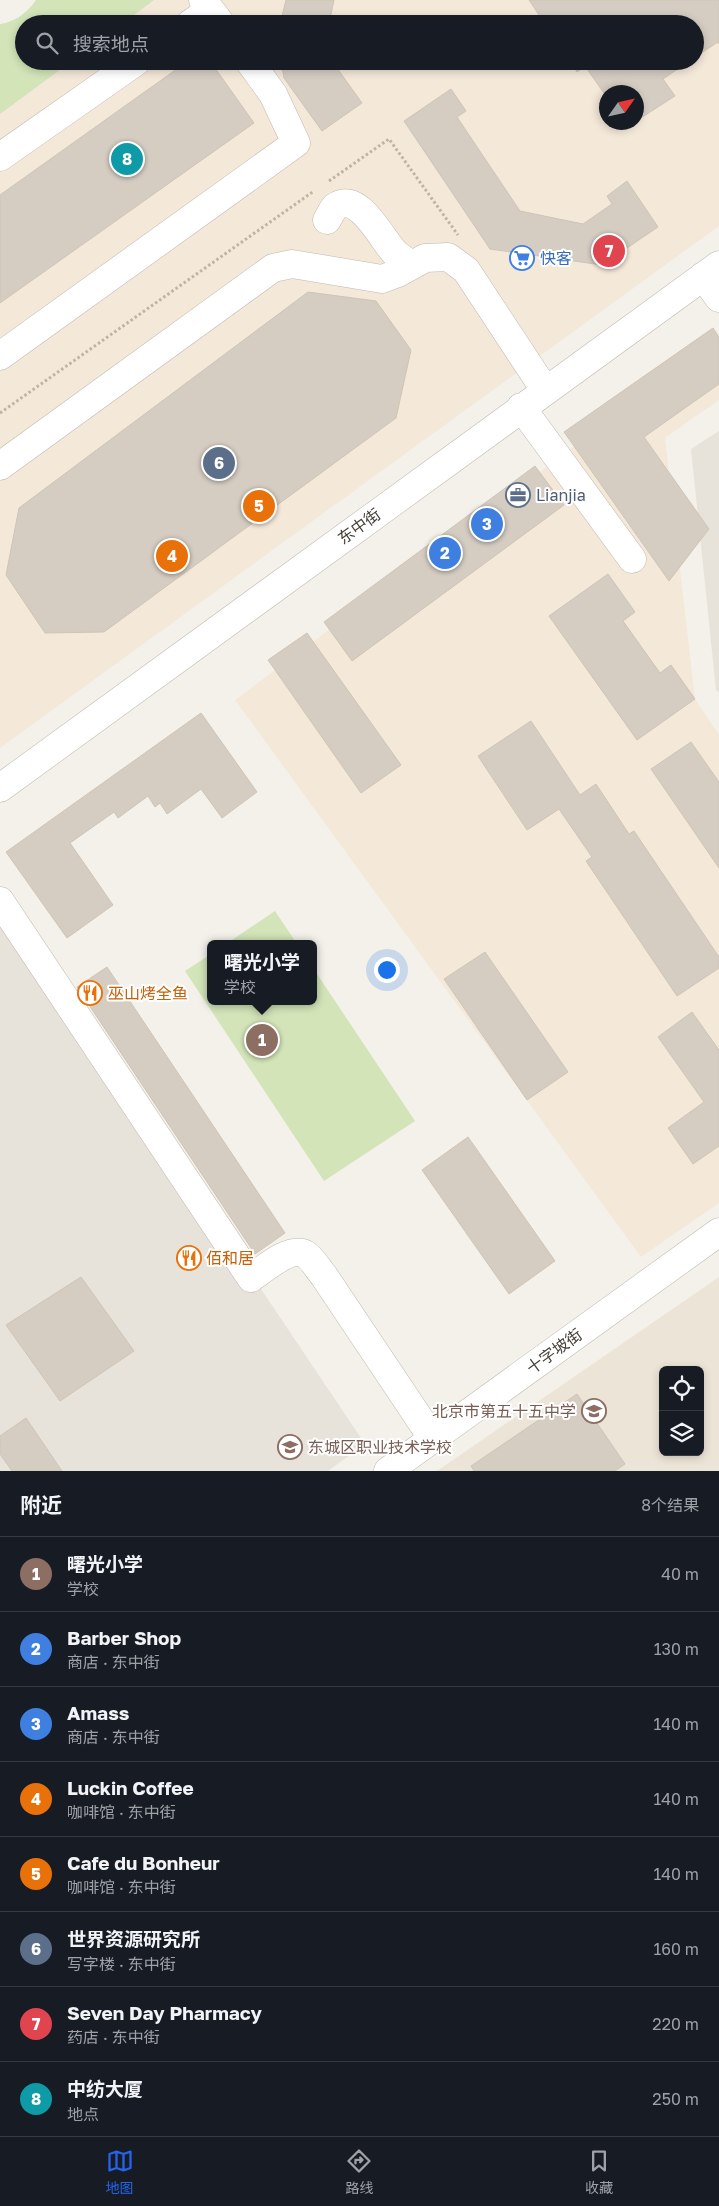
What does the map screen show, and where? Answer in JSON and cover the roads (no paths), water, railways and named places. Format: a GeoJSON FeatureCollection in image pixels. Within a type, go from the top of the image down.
{"type":"FeatureCollection","features":[{"type":"Feature","properties":{"kind":"street"},"geometry":{"type":"LineString","coordinates":[[0,157],[123,70]]}},
{"type":"Feature","properties":{"kind":"street"},"geometry":{"type":"LineString","coordinates":[[0,356],[296,143],[273,94],[256,70]]}},
{"type":"Feature","properties":{"kind":"street"},"geometry":{"type":"LineString","coordinates":[[327,220],[335,207],[343,204],[356,206],[373,222],[395,253],[412,265]]}},
{"type":"Feature","properties":{"kind":"street"},"geometry":{"type":"LineString","coordinates":[[0,466],[273,268],[292,264],[382,279],[426,258],[448,257],[466,270],[545,390]]}},
{"type":"Feature","properties":{"kind":"street"},"geometry":{"type":"LineString","coordinates":[[711,270],[719,298]]}},
{"type":"Feature","properties":{"kind":"street","name":"东中街"},"geometry":{"type":"LineString","coordinates":[[0,788],[711,270]]}},
{"type":"Feature","properties":{"kind":"street"},"geometry":{"type":"LineString","coordinates":[[521,407],[632,559]]}},
{"type":"Feature","properties":{"kind":"street"},"geometry":{"type":"LineString","coordinates":[[0,901],[251,1278],[285,1255],[295,1252],[305,1254],[324,1276],[433,1439]]}},
{"type":"Feature","properties":{"kind":"street","name":"十字坡街"},"geometry":{"type":"LineString","coordinates":[[388,1471],[719,1232]]}},
{"type":"Feature","properties":{"kind":"place","name":"中纺大厦"},"geometry":{"type":"Point","coordinates":[127,159]}},
{"type":"Feature","properties":{"kind":"place","name":"Seven Day Pharmacy"},"geometry":{"type":"Point","coordinates":[609,251]}},
{"type":"Feature","properties":{"kind":"place","name":"快客"},"geometry":{"type":"Point","coordinates":[522,258]}},
{"type":"Feature","properties":{"kind":"place","name":"世界资源研究所"},"geometry":{"type":"Point","coordinates":[219,463]}},
{"type":"Feature","properties":{"kind":"place","name":"Lianjia"},"geometry":{"type":"Point","coordinates":[518,495]}},
{"type":"Feature","properties":{"kind":"place","name":"Cafe du Bonheur"},"geometry":{"type":"Point","coordinates":[259,506]}},
{"type":"Feature","properties":{"kind":"place","name":"Amass"},"geometry":{"type":"Point","coordinates":[487,524]}},
{"type":"Feature","properties":{"kind":"place","name":"Barber Shop"},"geometry":{"type":"Point","coordinates":[445,553]}},
{"type":"Feature","properties":{"kind":"place","name":"Luckin Coffee"},"geometry":{"type":"Point","coordinates":[172,556]}},
{"type":"Feature","properties":{"kind":"place","name":"巫山烤全鱼"},"geometry":{"type":"Point","coordinates":[90,993]}},
{"type":"Feature","properties":{"kind":"place","name":"曙光小学"},"geometry":{"type":"Point","coordinates":[262,1040]}},
{"type":"Feature","properties":{"kind":"place","name":"佰和居"},"geometry":{"type":"Point","coordinates":[189,1258]}},
{"type":"Feature","properties":{"kind":"place","name":"北京市第五十五中学"},"geometry":{"type":"Point","coordinates":[594,1411]}},
{"type":"Feature","properties":{"kind":"place","name":"东城区职业技术学校"},"geometry":{"type":"Point","coordinates":[290,1447]}}]}
